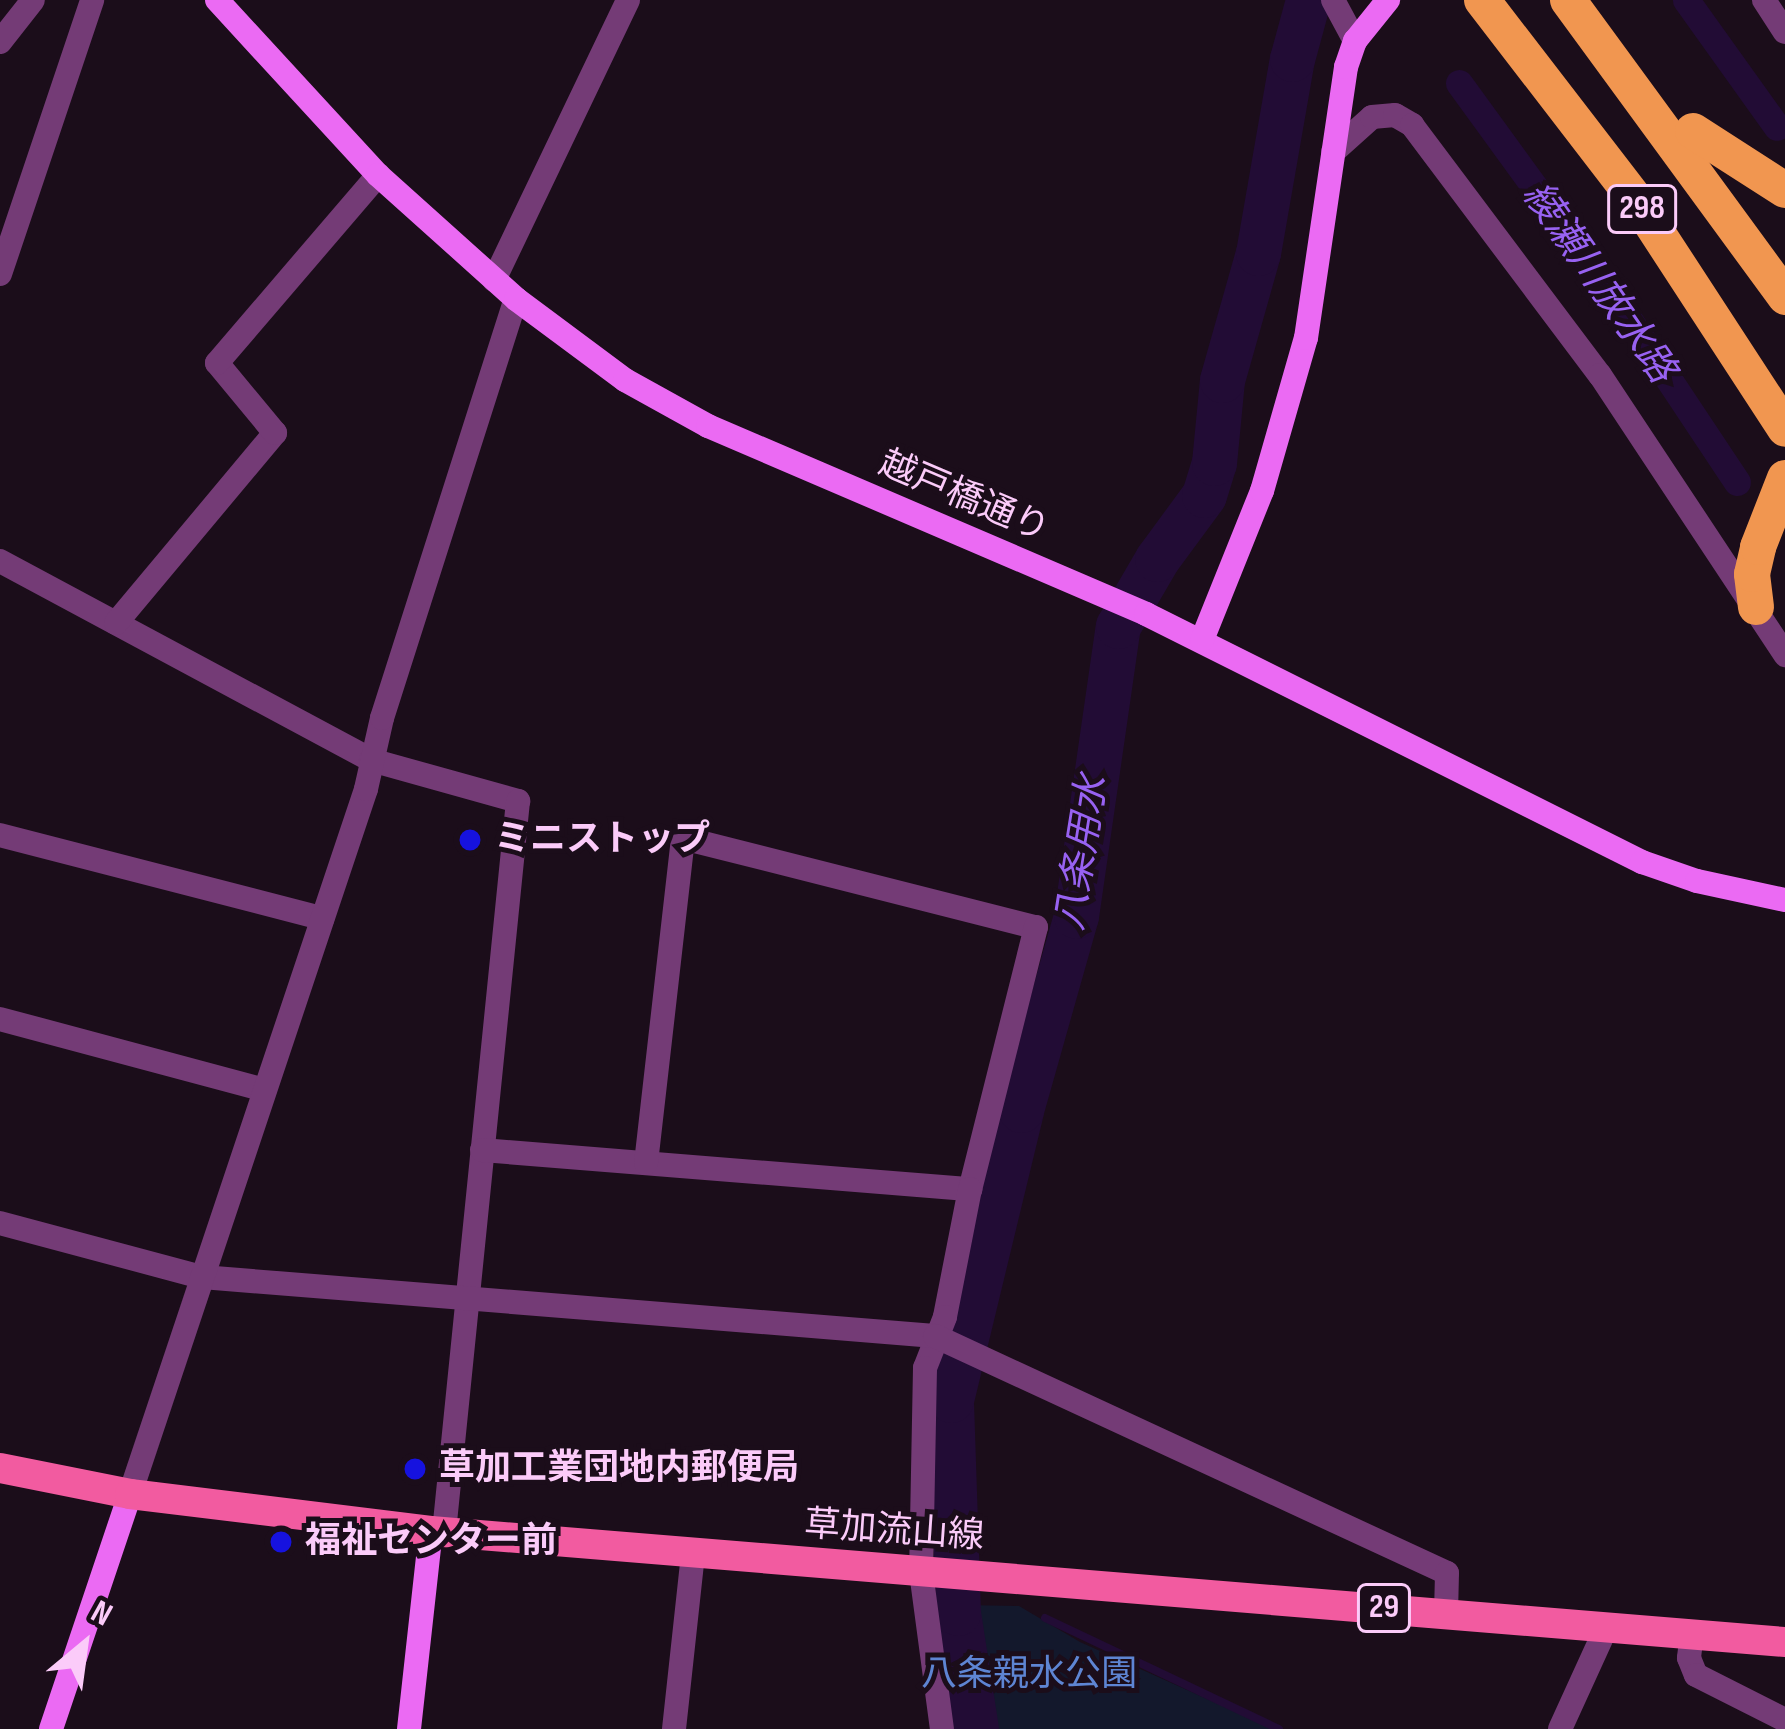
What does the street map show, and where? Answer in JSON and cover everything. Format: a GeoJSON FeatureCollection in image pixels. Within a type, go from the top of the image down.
{"type":"FeatureCollection","features":[{"type":"Feature","properties":{"kind":"highway","name":"298"},"geometry":{"type":"LineString","coordinates":[[1482,0],[1636,200],[1785,429]]}},
{"type":"Feature","properties":{"kind":"highway"},"geometry":{"type":"LineString","coordinates":[[1510,0],[1631,155],[1785,380]]}},
{"type":"Feature","properties":{"kind":"highway"},"geometry":{"type":"LineString","coordinates":[[1568,0],[1785,297]]}},
{"type":"Feature","properties":{"kind":"highway","name":"298"},"geometry":{"type":"LineString","coordinates":[[1592,0],[1785,254]]}},
{"type":"Feature","properties":{"kind":"highway"},"geometry":{"type":"LineString","coordinates":[[1694,130],[1785,190]]}},
{"type":"Feature","properties":{"kind":"highway"},"geometry":{"type":"LineString","coordinates":[[1756,608],[1752,574],[1785,478]]}},
{"type":"Feature","properties":{"kind":"main road","name":"草加流山線"},"geometry":{"type":"LineString","coordinates":[[0,1468],[130,1494],[438,1531],[1785,1642]]}},
{"type":"Feature","properties":{"kind":"street"},"geometry":{"type":"LineString","coordinates":[[0,42],[33,0]]}},
{"type":"Feature","properties":{"kind":"street"},"geometry":{"type":"LineString","coordinates":[[0,274],[92,0]]}},
{"type":"Feature","properties":{"kind":"street","name":"越戸橋通り"},"geometry":{"type":"LineString","coordinates":[[218,0],[378,175],[494,280],[625,380],[707,426],[1202,640],[1642,862],[1696,881],[1785,900]]}},
{"type":"Feature","properties":{"kind":"street"},"geometry":{"type":"LineString","coordinates":[[494,280],[628,0]]}},
{"type":"Feature","properties":{"kind":"street"},"geometry":{"type":"LineString","coordinates":[[1333,0],[1354,41]]}},
{"type":"Feature","properties":{"kind":"street"},"geometry":{"type":"LineString","coordinates":[[1202,640],[1238,563],[1306,338],[1354,41],[1388,0]]}},
{"type":"Feature","properties":{"kind":"street"},"geometry":{"type":"LineString","coordinates":[[1764,0],[1785,32]]}},
{"type":"Feature","properties":{"kind":"street"},"geometry":{"type":"LineString","coordinates":[[1333,152],[1372,117],[1395,115],[1412,125],[1600,375],[1785,655]]}},
{"type":"Feature","properties":{"kind":"street"},"geometry":{"type":"LineString","coordinates":[[116,623],[275,433],[218,363],[378,175]]}},
{"type":"Feature","properties":{"kind":"street"},"geometry":{"type":"LineString","coordinates":[[51,1729],[322,918],[516,298]]}},
{"type":"Feature","properties":{"kind":"street"},"geometry":{"type":"LineString","coordinates":[[0,561],[371,760],[518,801],[468,1301],[409,1729]]}},
{"type":"Feature","properties":{"kind":"street"},"geometry":{"type":"LineString","coordinates":[[0,835],[322,918]]}},
{"type":"Feature","properties":{"kind":"street"},"geometry":{"type":"LineString","coordinates":[[646,1163],[683,838],[1036,927],[970,1189],[945,1318],[925,1368],[921,1572],[942,1729]]}},
{"type":"Feature","properties":{"kind":"street"},"geometry":{"type":"LineString","coordinates":[[0,1019],[265,1090]]}},
{"type":"Feature","properties":{"kind":"street"},"geometry":{"type":"LineString","coordinates":[[482,1150],[970,1189]]}},
{"type":"Feature","properties":{"kind":"street"},"geometry":{"type":"LineString","coordinates":[[0,1223],[202,1276],[934,1336],[1447,1573],[1446,1613]]}},
{"type":"Feature","properties":{"kind":"street"},"geometry":{"type":"LineString","coordinates":[[674,1729],[693,1555]]}},
{"type":"Feature","properties":{"kind":"street"},"geometry":{"type":"LineString","coordinates":[[1560,1729],[1607,1626]]}},
{"type":"Feature","properties":{"kind":"street"},"geometry":{"type":"LineString","coordinates":[[1692,1633],[1689,1658],[1696,1675],[1785,1720]]}},
{"type":"Feature","properties":{"kind":"green space","name":"八条親水公園"},"geometry":{"type":"Polygon","coordinates":[[[962,1605],[1019,1606],[1080,1642],[1274,1729],[985,1729],[962,1605]]]}},
{"type":"Feature","properties":{"kind":"waterway","name":"八条用水"},"geometry":{"type":"LineString","coordinates":[[976,1729],[958,1613],[951,1400],[1021,1110],[1076,916],[1118,626],[1157,559],[1204,495],[1214,463],[1222,380],[1258,253],[1292,59],[1308,0]]}},
{"type":"Feature","properties":{"kind":"waterway","name":"綾瀬川放水路"},"geometry":{"type":"LineString","coordinates":[[1686,0],[1777,127]]}},
{"type":"Feature","properties":{"kind":"waterway","name":"綾瀬川放水路"},"geometry":{"type":"LineString","coordinates":[[1459,83],[1608,288],[1737,482]]}},
{"type":"Feature","properties":{"kind":"waterway"},"geometry":{"type":"LineString","coordinates":[[1045,1618],[1279,1729]]}},
{"type":"Feature","properties":{"kind":"place","name":"ミニストップ"},"geometry":{"type":"Point","coordinates":[470,840]}},
{"type":"Feature","properties":{"kind":"place","name":"草加工業団地内郵便局"},"geometry":{"type":"Point","coordinates":[415,1469]}},
{"type":"Feature","properties":{"kind":"place","name":"福祉センター前"},"geometry":{"type":"Point","coordinates":[281,1542]}}]}
